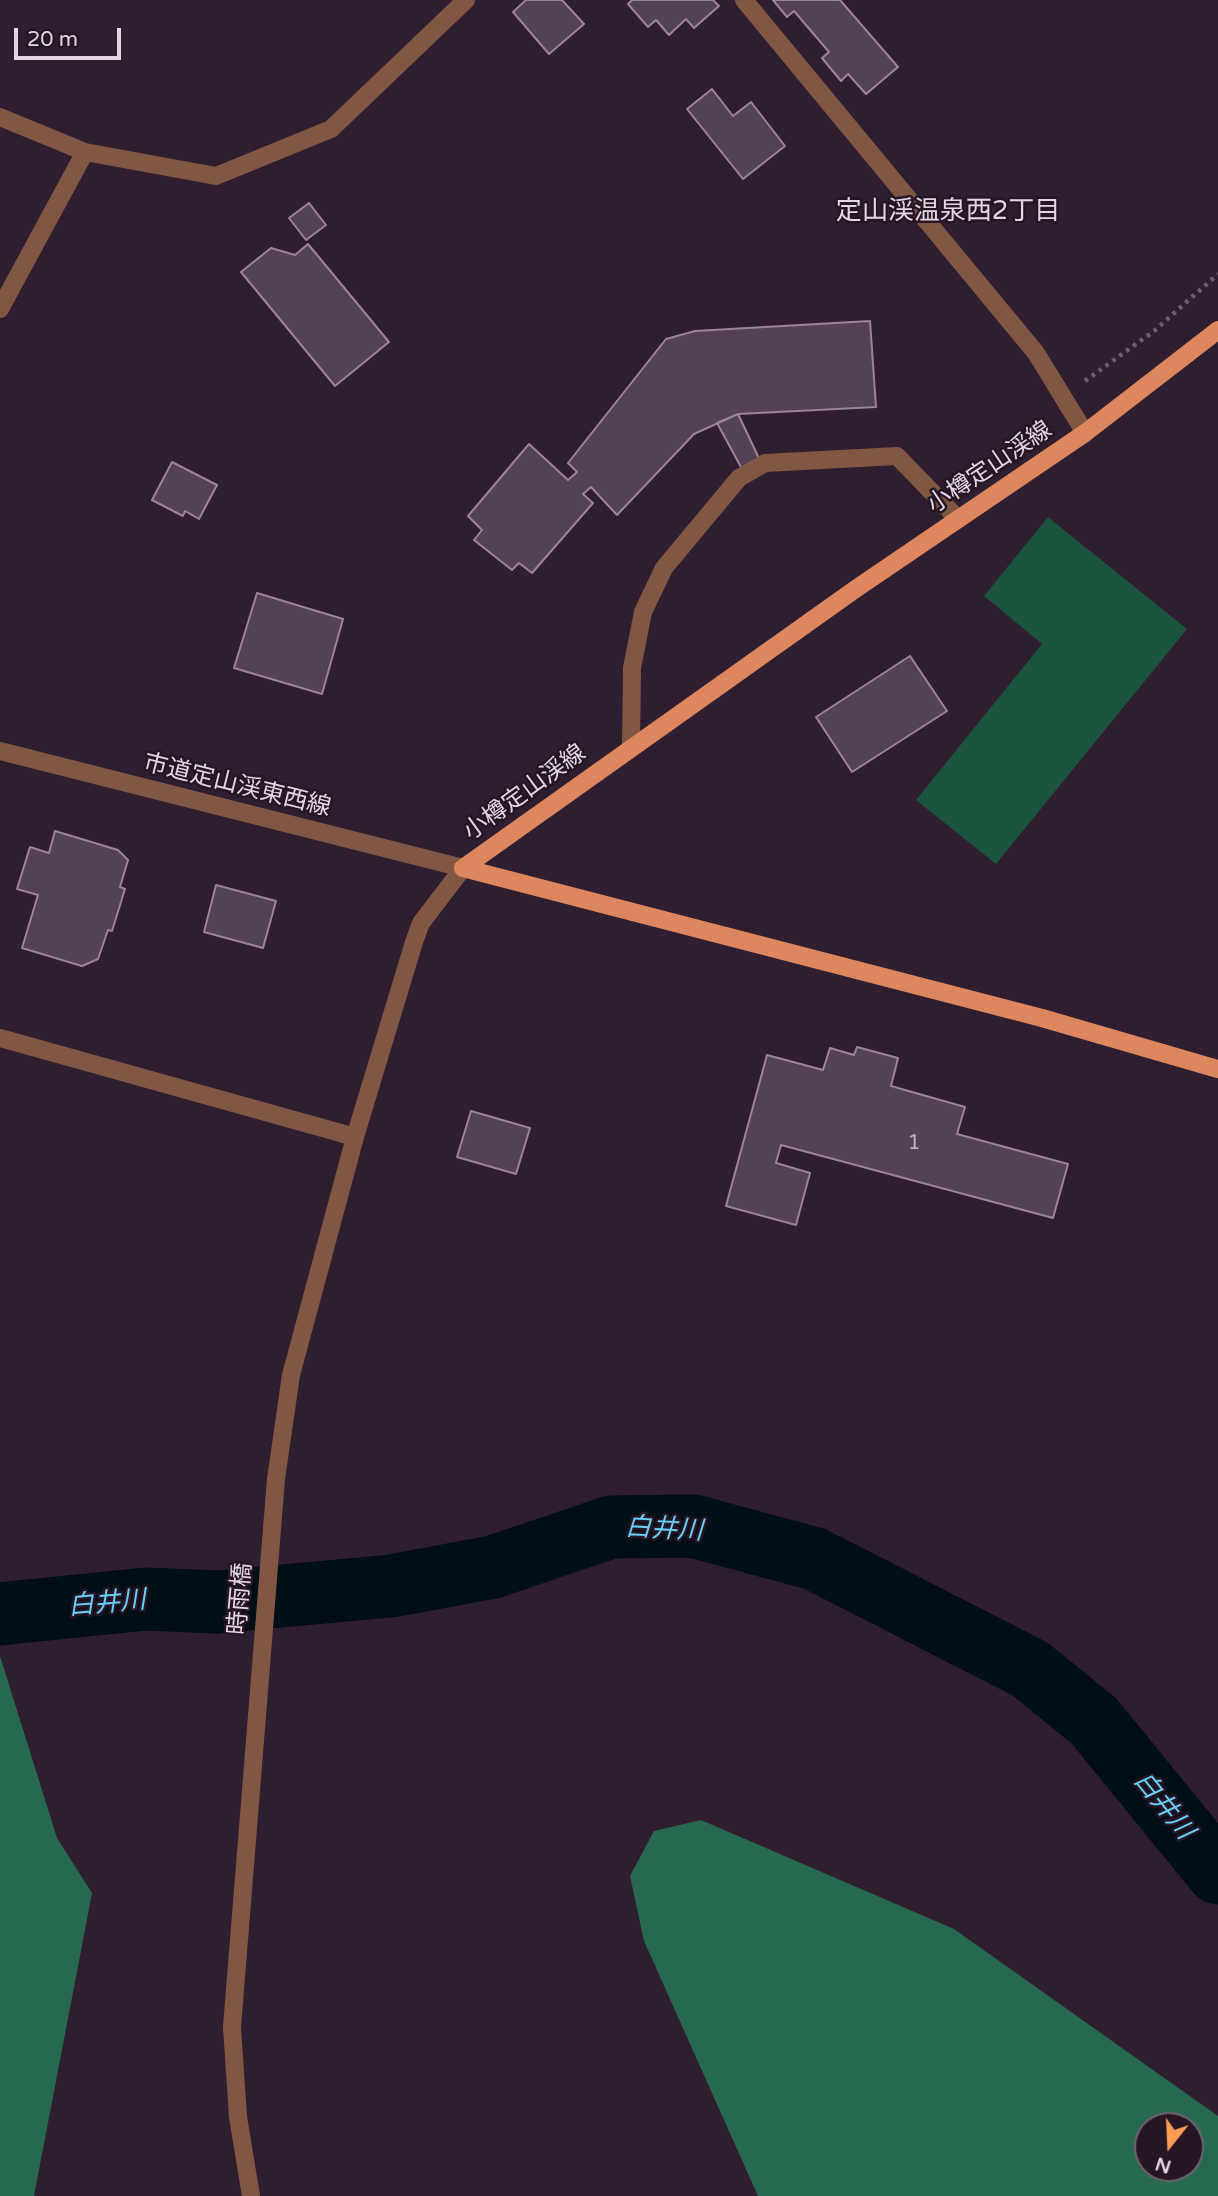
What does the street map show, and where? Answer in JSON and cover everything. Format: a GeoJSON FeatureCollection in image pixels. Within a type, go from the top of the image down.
{"type":"FeatureCollection","features":[{"type":"Feature","properties":{"kind":"main road","name":"小樽定山渓線"},"geometry":{"type":"LineString","coordinates":[[463,869],[631,747],[1085,433],[1218,330]]}},
{"type":"Feature","properties":{"kind":"main road","name":"小樽定山渓線"},"geometry":{"type":"LineString","coordinates":[[463,869],[1041,1018],[1218,1069]]}},
{"type":"Feature","properties":{"kind":"street"},"geometry":{"type":"LineString","coordinates":[[0,117],[85,152],[216,176],[331,129],[466,0]]}},
{"type":"Feature","properties":{"kind":"street"},"geometry":{"type":"LineString","coordinates":[[744,0],[1036,353],[1085,433]]}},
{"type":"Feature","properties":{"kind":"street"},"geometry":{"type":"LineString","coordinates":[[0,309],[85,152]]}},
{"type":"Feature","properties":{"kind":"street"},"geometry":{"type":"LineString","coordinates":[[631,747],[632,668],[643,612],[664,568],[739,478],[765,463],[897,456],[958,519]]}},
{"type":"Feature","properties":{"kind":"street","name":"市道定山渓東西線"},"geometry":{"type":"LineString","coordinates":[[0,751],[463,869]]}},
{"type":"Feature","properties":{"kind":"street","name":"時雨橋"},"geometry":{"type":"LineString","coordinates":[[251,2196],[238,2117],[232,2027],[276,1479],[291,1375],[355,1137],[421,923],[463,869]]}},
{"type":"Feature","properties":{"kind":"street"},"geometry":{"type":"LineString","coordinates":[[0,1038],[355,1137]]}},
{"type":"Feature","properties":{"kind":"path"},"geometry":{"type":"LineString","coordinates":[[1074,377],[1086,381],[1154,331],[1218,274]]}},
{"type":"Feature","properties":{"kind":"green space"},"geometry":{"type":"Polygon","coordinates":[[[1048,517],[1187,629],[996,864],[916,800],[1042,644],[984,596],[1048,517]]]}},
{"type":"Feature","properties":{"kind":"green space"},"geometry":{"type":"Polygon","coordinates":[[[0,1656],[57,1838],[92,1893],[34,2196],[0,2196],[0,1656]]]}},
{"type":"Feature","properties":{"kind":"green space"},"geometry":{"type":"Polygon","coordinates":[[[701,1820],[954,1929],[1218,2116],[1218,2196],[758,2196],[644,1941],[630,1876],[654,1831],[701,1820]]]}},
{"type":"Feature","properties":{"kind":"building"},"geometry":{"type":"Polygon","coordinates":[[[526,0],[562,0],[584,24],[549,54],[513,12],[526,0]]]}},
{"type":"Feature","properties":{"kind":"building"},"geometry":{"type":"Polygon","coordinates":[[[632,0],[713,0],[719,6],[694,28],[686,19],[669,35],[656,20],[648,27],[628,4],[632,0]]]}},
{"type":"Feature","properties":{"kind":"building"},"geometry":{"type":"Polygon","coordinates":[[[773,0],[840,0],[898,67],[866,94],[848,74],[841,81],[822,58],[829,52],[794,11],[787,17],[773,0]]]}},
{"type":"Feature","properties":{"kind":"building"},"geometry":{"type":"Polygon","coordinates":[[[712,89],[733,116],[751,102],[785,146],[743,179],[687,109],[712,89]]]}},
{"type":"Feature","properties":{"kind":"building"},"geometry":{"type":"Polygon","coordinates":[[[309,203],[326,225],[306,240],[289,218],[309,203]]]}},
{"type":"Feature","properties":{"kind":"building"},"geometry":{"type":"Polygon","coordinates":[[[308,244],[389,342],[335,386],[241,272],[271,248],[295,255],[308,244]]]}},
{"type":"Feature","properties":{"kind":"building"},"geometry":{"type":"Polygon","coordinates":[[[870,321],[876,407],[738,414],[694,434],[617,515],[591,487],[583,494],[593,503],[532,573],[519,563],[512,570],[474,540],[482,530],[468,516],[529,444],[568,480],[577,472],[568,463],[666,339],[695,331],[870,321]]]}},
{"type":"Feature","properties":{"kind":"building"},"geometry":{"type":"Polygon","coordinates":[[[738,414],[765,471],[748,480],[717,423],[738,414]]]}},
{"type":"Feature","properties":{"kind":"building"},"geometry":{"type":"Polygon","coordinates":[[[172,462],[217,485],[199,519],[185,511],[183,516],[152,500],[172,462]]]}},
{"type":"Feature","properties":{"kind":"building"},"geometry":{"type":"Polygon","coordinates":[[[257,593],[343,619],[322,694],[234,668],[257,593]]]}},
{"type":"Feature","properties":{"kind":"building"},"geometry":{"type":"Polygon","coordinates":[[[910,656],[947,711],[852,772],[816,717],[910,656]]]}},
{"type":"Feature","properties":{"kind":"building"},"geometry":{"type":"Polygon","coordinates":[[[55,831],[118,850],[128,860],[120,887],[125,889],[112,931],[108,930],[98,959],[82,966],[22,948],[38,895],[17,889],[30,847],[49,853],[55,831]]]}},
{"type":"Feature","properties":{"kind":"building"},"geometry":{"type":"Polygon","coordinates":[[[216,885],[276,901],[263,948],[204,932],[216,885]]]}},
{"type":"Feature","properties":{"kind":"building"},"geometry":{"type":"Polygon","coordinates":[[[857,1047],[898,1058],[891,1086],[965,1107],[957,1134],[1068,1164],[1053,1218],[781,1145],[776,1163],[810,1173],[796,1225],[726,1206],[767,1055],[823,1070],[830,1048],[854,1055],[857,1047]]]}},
{"type":"Feature","properties":{"kind":"building"},"geometry":{"type":"Polygon","coordinates":[[[471,1111],[530,1128],[516,1174],[457,1157],[471,1111]]]}},
{"type":"Feature","properties":{"kind":"waterway","name":"白井川"},"geometry":{"type":"LineString","coordinates":[[0,1614],[146,1599],[217,1602],[391,1586],[493,1567],[611,1527],[693,1526],[815,1559],[1030,1669],[1094,1721],[1218,1873]]}},
{"type":"Feature","properties":{"kind":"district","name":"定山渓温泉西2丁目"},"geometry":{"type":"Point","coordinates":[948,212]}}]}
